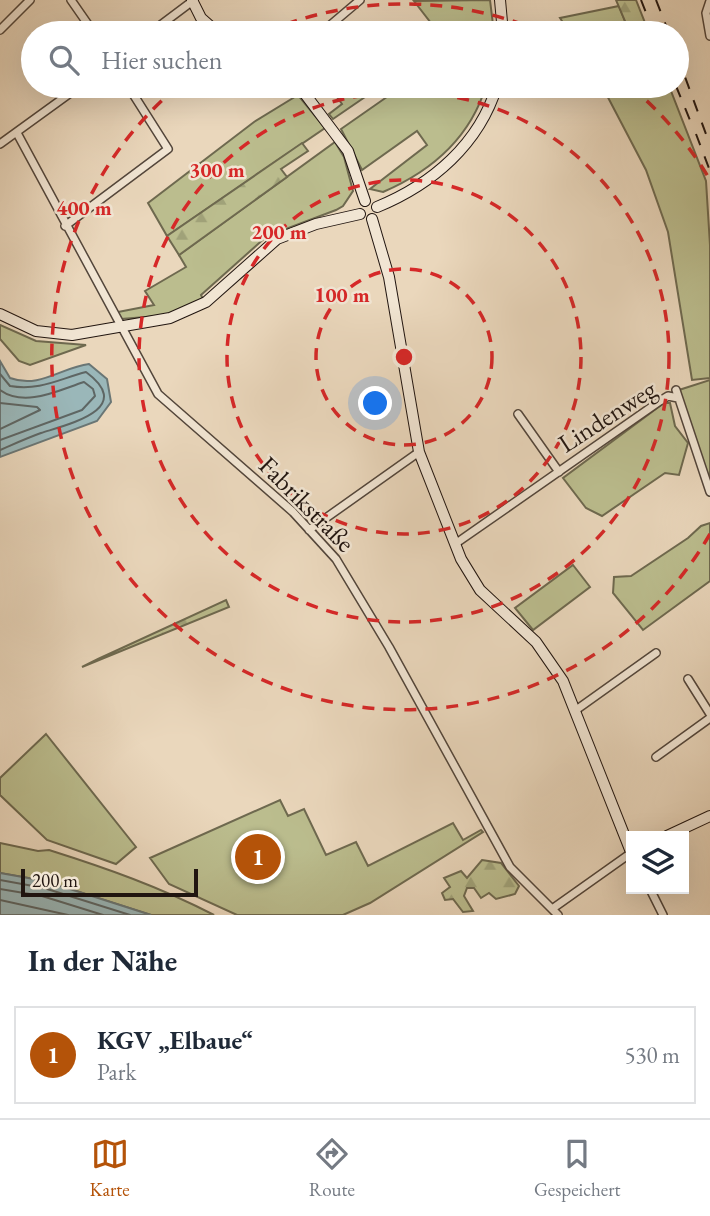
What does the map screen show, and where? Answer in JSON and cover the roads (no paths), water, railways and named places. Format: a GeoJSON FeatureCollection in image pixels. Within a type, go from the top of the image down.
{"type":"FeatureCollection","features":[{"type":"Feature","properties":{"kind":"street"},"geometry":{"type":"LineString","coordinates":[[0,30],[30,0]]}},
{"type":"Feature","properties":{"kind":"street"},"geometry":{"type":"LineString","coordinates":[[71,0],[86,21]]}},
{"type":"Feature","properties":{"kind":"street"},"geometry":{"type":"LineString","coordinates":[[166,21],[193,0],[204,21]]}},
{"type":"Feature","properties":{"kind":"street"},"geometry":{"type":"LineString","coordinates":[[335,21],[360,0]]}},
{"type":"Feature","properties":{"kind":"street"},"geometry":{"type":"LineString","coordinates":[[500,0],[502,21]]}},
{"type":"Feature","properties":{"kind":"street"},"geometry":{"type":"LineString","coordinates":[[710,1],[706,13],[710,36]]}},
{"type":"Feature","properties":{"kind":"street"},"geometry":{"type":"LineString","coordinates":[[0,144],[64,98]]}},
{"type":"Feature","properties":{"kind":"street"},"geometry":{"type":"LineString","coordinates":[[65,226],[167,149],[135,98]]}},
{"type":"Feature","properties":{"kind":"street"},"geometry":{"type":"LineString","coordinates":[[308,98],[348,151],[365,201]]}},
{"type":"Feature","properties":{"kind":"street"},"geometry":{"type":"LineString","coordinates":[[377,207],[431,177],[465,146],[492,98]]}},
{"type":"Feature","properties":{"kind":"street","name":"Fabrikstraße"},"geometry":{"type":"LineString","coordinates":[[17,133],[65,226],[164,401],[293,512],[336,559],[389,647],[510,867],[555,912]]}},
{"type":"Feature","properties":{"kind":"street"},"geometry":{"type":"LineString","coordinates":[[365,201],[373,202],[377,207],[377,213],[372,219]]}},
{"type":"Feature","properties":{"kind":"street"},"geometry":{"type":"LineString","coordinates":[[360,214],[359,207],[365,201]]}},
{"type":"Feature","properties":{"kind":"street"},"geometry":{"type":"LineString","coordinates":[[0,314],[23,327],[57,335],[87,334],[170,318],[195,308],[216,295],[253,257],[277,239],[316,224],[360,214],[372,219]]}},
{"type":"Feature","properties":{"kind":"street"},"geometry":{"type":"LineString","coordinates":[[372,219],[389,277],[419,452],[455,544],[480,590],[544,652],[563,681],[626,840]]}},
{"type":"Feature","properties":{"kind":"street","name":"Lindenweg"},"geometry":{"type":"LineString","coordinates":[[455,544],[668,396],[677,394],[710,492]]}},
{"type":"Feature","properties":{"kind":"street","name":"Lindenweg"},"geometry":{"type":"LineString","coordinates":[[518,414],[559,472]]}},
{"type":"Feature","properties":{"kind":"street"},"geometry":{"type":"LineString","coordinates":[[309,530],[419,452]]}},
{"type":"Feature","properties":{"kind":"street"},"geometry":{"type":"LineString","coordinates":[[576,710],[656,653]]}},
{"type":"Feature","properties":{"kind":"street"},"geometry":{"type":"LineString","coordinates":[[656,757],[710,716],[688,679]]}},
{"type":"Feature","properties":{"kind":"street"},"geometry":{"type":"LineString","coordinates":[[678,831],[710,816]]}},
{"type":"Feature","properties":{"kind":"street"},"geometry":{"type":"LineString","coordinates":[[555,912],[626,857]]}},
{"type":"Feature","properties":{"kind":"street"},"geometry":{"type":"LineString","coordinates":[[652,894],[663,915]]}},
{"type":"Feature","properties":{"kind":"water"},"geometry":{"type":"Polygon","coordinates":[[[0,361],[10,378],[21,381],[41,379],[89,364],[107,379],[111,402],[97,421],[0,457],[0,361]]]}},
{"type":"Feature","properties":{"kind":"water"},"geometry":{"type":"Polygon","coordinates":[[[0,873],[45,881],[151,915],[0,915],[0,873]]]}},
{"type":"Feature","properties":{"kind":"railway"},"geometry":{"type":"LineString","coordinates":[[641,0],[649,21]]}},
{"type":"Feature","properties":{"kind":"railway"},"geometry":{"type":"LineString","coordinates":[[656,0],[664,21]]}},
{"type":"Feature","properties":{"kind":"railway"},"geometry":{"type":"LineString","coordinates":[[689,88],[710,145]]}},
{"type":"Feature","properties":{"kind":"railway"},"geometry":{"type":"LineString","coordinates":[[681,98],[692,125]]}},
{"type":"Feature","properties":{"kind":"railway"},"geometry":{"type":"LineString","coordinates":[[696,134],[710,171]]}},
{"type":"Feature","properties":{"kind":"place","name":"KGV „Elbaue“"},"geometry":{"type":"Point","coordinates":[258,857]}}]}
